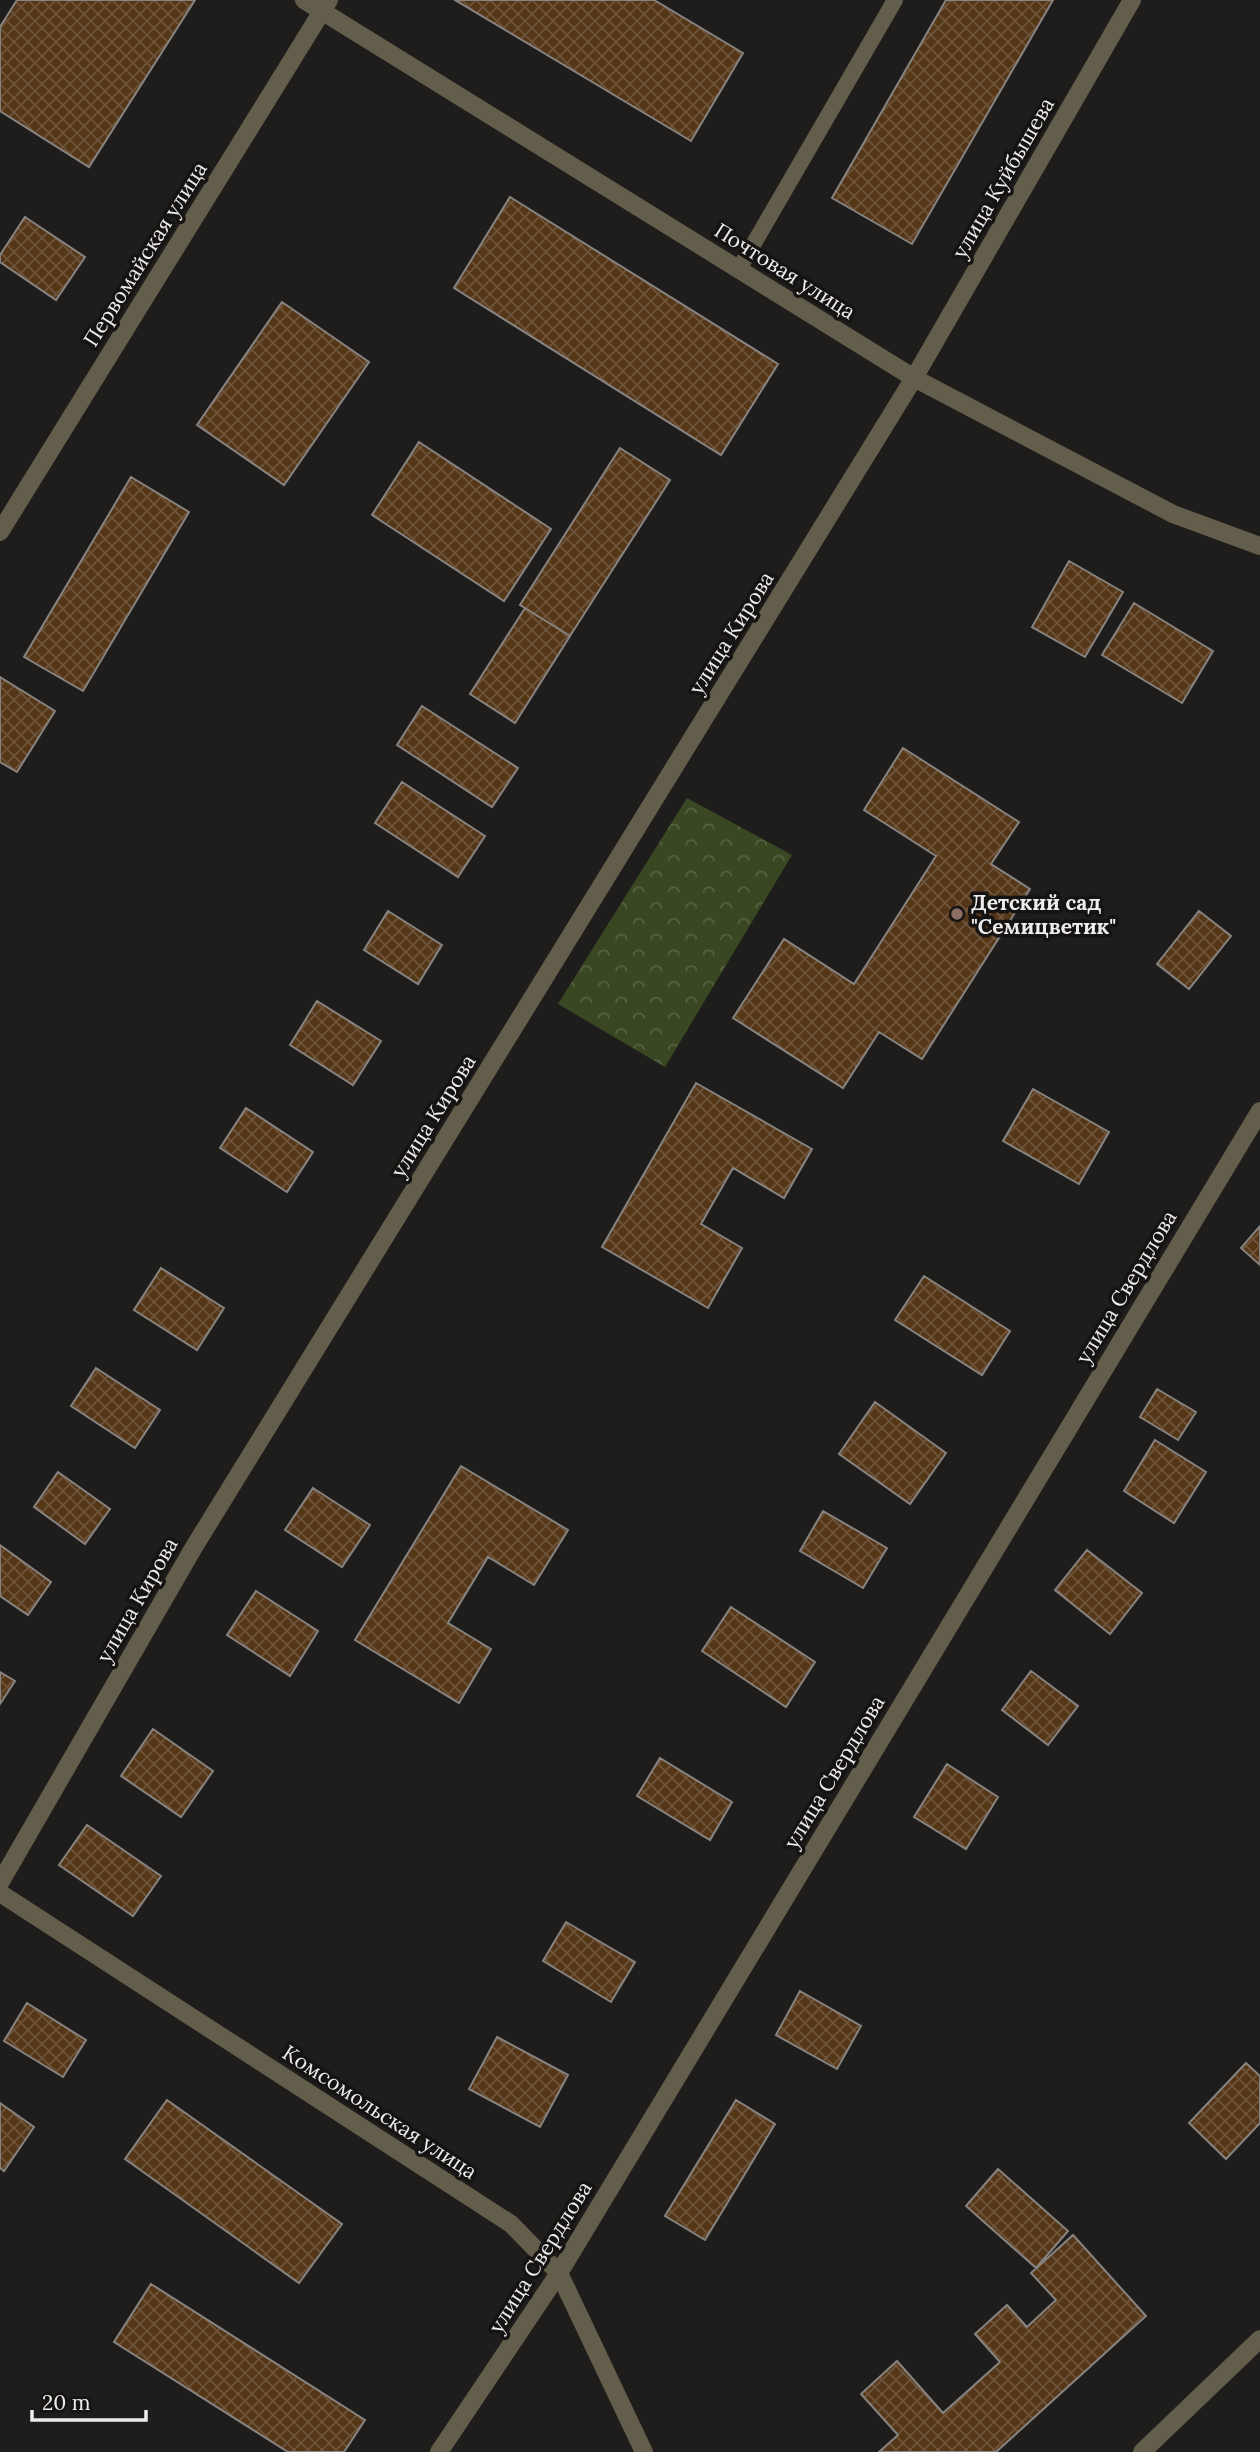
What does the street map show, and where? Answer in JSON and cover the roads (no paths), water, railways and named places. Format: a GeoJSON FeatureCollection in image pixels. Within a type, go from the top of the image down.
{"type":"FeatureCollection","features":[{"type":"Feature","properties":{"kind":"street","name":"Почтовая улица"},"geometry":{"type":"LineString","coordinates":[[304,0],[325,6],[739,270],[914,378],[1173,514],[1260,546]]}},
{"type":"Feature","properties":{"kind":"street","name":"улица Куйбышева"},"geometry":{"type":"LineString","coordinates":[[914,378],[1132,0]]}},
{"type":"Feature","properties":{"kind":"street","name":"Первомайская улица"},"geometry":{"type":"LineString","coordinates":[[0,531],[325,6]]}},
{"type":"Feature","properties":{"kind":"street","name":"улица Кирова"},"geometry":{"type":"LineString","coordinates":[[0,1883],[194,1547],[914,378]]}},
{"type":"Feature","properties":{"kind":"street","name":"улица Свердлова"},"geometry":{"type":"LineString","coordinates":[[439,2452],[559,2273],[1260,1111]]}},
{"type":"Feature","properties":{"kind":"street","name":"Комсомольская улица"},"geometry":{"type":"LineString","coordinates":[[0,1893],[511,2224],[559,2273],[644,2452]]}},
{"type":"Feature","properties":{"kind":"street"},"geometry":{"type":"LineString","coordinates":[[1142,2452],[1260,2339]]}},
{"type":"Feature","properties":{"kind":"lane"},"geometry":{"type":"LineString","coordinates":[[739,270],[895,0]]}},
{"type":"Feature","properties":{"kind":"place","name":"Детский сад \"Семицветик\""},"geometry":{"type":"Point","coordinates":[957,914]}}]}
